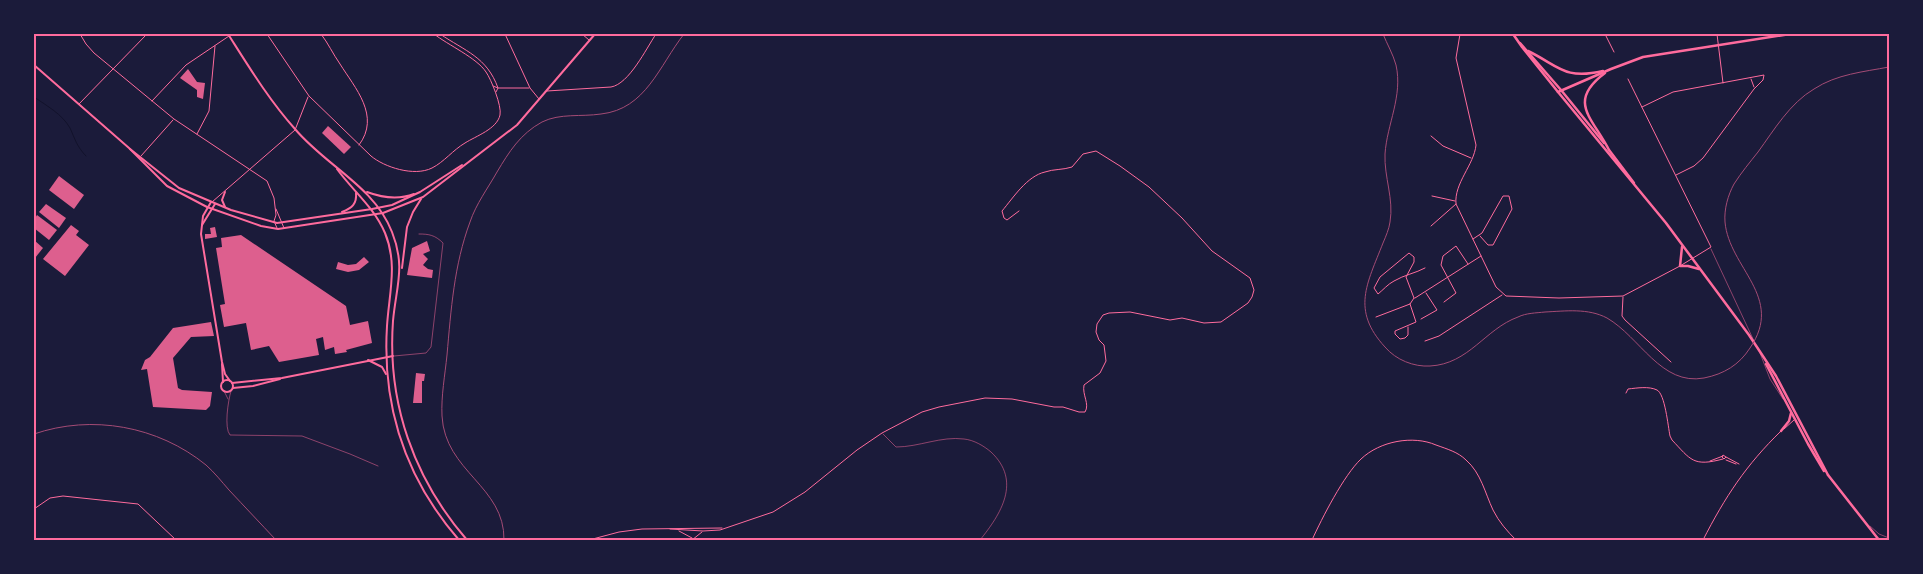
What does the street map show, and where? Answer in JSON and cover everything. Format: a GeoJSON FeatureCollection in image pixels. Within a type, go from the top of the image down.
{"type":"FeatureCollection","features":[{"type":"Feature","properties":{"kind":"main road"},"geometry":{"type":"LineString","coordinates":[[229,34],[262,87],[295,130],[335,168],[372,209],[385,232],[393,266],[387,322],[386,357],[387,376],[394,417],[408,459],[429,499],[459,540]]}},
{"type":"Feature","properties":{"kind":"main road"},"geometry":{"type":"LineString","coordinates":[[129,148],[167,186],[209,208],[262,226],[278,229],[375,215],[422,197],[517,125],[595,34]]}},
{"type":"Feature","properties":{"kind":"main road"},"geometry":{"type":"LineString","coordinates":[[1513,34],[1609,150],[1636,187]]}},
{"type":"Feature","properties":{"kind":"main road"},"geometry":{"type":"LineString","coordinates":[[1560,91],[1642,57],[1790,34]]}},
{"type":"Feature","properties":{"kind":"main road"},"geometry":{"type":"LineString","coordinates":[[1520,43],[1554,67],[1568,72],[1588,74],[1610,69]]}},
{"type":"Feature","properties":{"kind":"main road"},"geometry":{"type":"LineString","coordinates":[[1528,50],[1692,258],[1749,335],[1776,376],[1817,461],[1879,540]]}},
{"type":"Feature","properties":{"kind":"main road"},"geometry":{"type":"LineString","coordinates":[[34,66],[129,148],[180,188],[225,208],[275,223],[380,208],[398,203],[420,192],[464,164]]}},
{"type":"Feature","properties":{"kind":"main road"},"geometry":{"type":"LineString","coordinates":[[1609,150],[1588,115],[1585,104],[1586,93],[1589,87],[1610,69]]}},
{"type":"Feature","properties":{"kind":"main road"},"geometry":{"type":"LineString","coordinates":[[335,168],[365,191],[380,208],[395,240],[401,270]]}},
{"type":"Feature","properties":{"kind":"main road"},"geometry":{"type":"LineString","coordinates":[[365,191],[390,198],[404,197],[420,192]]}},
{"type":"Feature","properties":{"kind":"main road"},"geometry":{"type":"LineString","coordinates":[[224,192],[222,200],[225,208]]}},
{"type":"Feature","properties":{"kind":"main road"},"geometry":{"type":"LineString","coordinates":[[340,213],[356,203],[356,192]]}},
{"type":"Feature","properties":{"kind":"main road"},"geometry":{"type":"LineString","coordinates":[[422,197],[407,227],[393,322],[393,356],[397,402],[409,444],[434,497],[467,540]]}},
{"type":"Feature","properties":{"kind":"main road"},"geometry":{"type":"LineString","coordinates":[[213,203],[201,227],[203,252],[222,362],[225,374],[232,384],[232,390]]}},
{"type":"Feature","properties":{"kind":"main road"},"geometry":{"type":"LineString","coordinates":[[1682,246],[1680,266],[1700,269]]}},
{"type":"Feature","properties":{"kind":"main road"},"geometry":{"type":"LineString","coordinates":[[222,362],[223,382],[221,388],[224,391],[393,356]]}},
{"type":"Feature","properties":{"kind":"main road"},"geometry":{"type":"LineString","coordinates":[[1764,358],[1790,410],[1796,418]]}},
{"type":"Feature","properties":{"kind":"main road"},"geometry":{"type":"LineString","coordinates":[[368,360],[382,367],[387,376]]}},
{"type":"Feature","properties":{"kind":"main road"},"geometry":{"type":"LineString","coordinates":[[232,384],[282,378]]}},
{"type":"Feature","properties":{"kind":"main road"},"geometry":{"type":"LineString","coordinates":[[223,382],[230,381]]}},
{"type":"Feature","properties":{"kind":"main road"},"geometry":{"type":"LineString","coordinates":[[1781,431],[1789,421],[1790,410]]}},
{"type":"Feature","properties":{"kind":"street"},"geometry":{"type":"LineString","coordinates":[[80,34],[91,50],[112,69],[174,119],[267,181],[284,228]]}},
{"type":"Feature","properties":{"kind":"street"},"geometry":{"type":"LineString","coordinates":[[79,105],[147,34]]}},
{"type":"Feature","properties":{"kind":"street"},"geometry":{"type":"LineString","coordinates":[[152,101],[182,68],[229,34]]}},
{"type":"Feature","properties":{"kind":"street"},"geometry":{"type":"LineString","coordinates":[[267,34],[308,96],[378,162],[404,170],[430,169],[464,143],[496,123],[500,113],[495,93],[483,68],[434,34]]}},
{"type":"Feature","properties":{"kind":"street"},"geometry":{"type":"LineString","coordinates":[[320,34],[356,86],[363,100],[367,114],[367,131],[365,138],[359,145]]}},
{"type":"Feature","properties":{"kind":"street"},"geometry":{"type":"LineString","coordinates":[[440,34],[487,66],[494,76],[498,88],[495,93]]}},
{"type":"Feature","properties":{"kind":"street"},"geometry":{"type":"LineString","coordinates":[[505,34],[530,88],[539,100]]}},
{"type":"Feature","properties":{"kind":"street"},"geometry":{"type":"LineString","coordinates":[[582,34],[589,40]]}},
{"type":"Feature","properties":{"kind":"street"},"geometry":{"type":"LineString","coordinates":[[547,91],[619,85],[630,73],[656,34]]}},
{"type":"Feature","properties":{"kind":"street"},"geometry":{"type":"LineString","coordinates":[[1460,34],[1456,58],[1476,142],[1475,150],[1457,194],[1456,203],[1496,286],[1503,294],[1509,297],[1623,296],[1680,266],[1710,247],[1628,79]]}},
{"type":"Feature","properties":{"kind":"street"},"geometry":{"type":"LineString","coordinates":[[1605,34],[1614,52]]}},
{"type":"Feature","properties":{"kind":"street"},"geometry":{"type":"LineString","coordinates":[[1717,34],[1724,84]]}},
{"type":"Feature","properties":{"kind":"street"},"geometry":{"type":"LineString","coordinates":[[197,134],[208,111],[216,44]]}},
{"type":"Feature","properties":{"kind":"street"},"geometry":{"type":"LineString","coordinates":[[1642,108],[1673,92],[1750,79],[1760,74],[1764,75],[1763,80],[1754,89],[1703,158],[1694,166],[1676,175]]}},
{"type":"Feature","properties":{"kind":"street"},"geometry":{"type":"LineString","coordinates":[[1750,79],[1754,83],[1754,89]]}},
{"type":"Feature","properties":{"kind":"street"},"geometry":{"type":"LineString","coordinates":[[492,86],[498,88],[530,88]]}},
{"type":"Feature","properties":{"kind":"street"},"geometry":{"type":"LineString","coordinates":[[213,203],[295,130],[308,96]]}},
{"type":"Feature","properties":{"kind":"street"},"geometry":{"type":"LineString","coordinates":[[138,159],[174,119]]}},
{"type":"Feature","properties":{"kind":"street"},"geometry":{"type":"LineString","coordinates":[[1431,136],[1444,146],[1472,158]]}},
{"type":"Feature","properties":{"kind":"street"},"geometry":{"type":"LineString","coordinates":[[670,529],[703,531],[723,528],[772,512],[789,503],[882,433],[922,412],[962,401],[985,398],[1012,399],[1063,407],[1079,412],[1086,411],[1087,405],[1083,392],[1084,385],[1100,373],[1106,362],[1104,345],[1099,340],[1096,332],[1097,324],[1103,315],[1130,312],[1170,320],[1182,318],[1204,323],[1221,322],[1251,300],[1253,284],[1249,277],[1212,251],[1182,218],[1149,187],[1096,151],[1083,154],[1072,167],[1043,172],[1031,180],[1016,194],[1002,211],[1002,214],[1007,220],[1014,217],[1019,211]]}},
{"type":"Feature","properties":{"kind":"street"},"geometry":{"type":"LineString","coordinates":[[1432,196],[1456,203]]}},
{"type":"Feature","properties":{"kind":"street"},"geometry":{"type":"LineString","coordinates":[[1473,240],[1480,236],[1503,196],[1509,196],[1512,209],[1493,245],[1486,244],[1480,236]]}},
{"type":"Feature","properties":{"kind":"street"},"geometry":{"type":"LineString","coordinates":[[1432,226],[1456,203]]}},
{"type":"Feature","properties":{"kind":"street"},"geometry":{"type":"LineString","coordinates":[[276,208],[275,223],[278,229]]}},
{"type":"Feature","properties":{"kind":"street"},"geometry":{"type":"LineString","coordinates":[[1444,302],[1456,293],[1446,278],[1441,265],[1442,258],[1455,246],[1458,247],[1468,264]]}},
{"type":"Feature","properties":{"kind":"street"},"geometry":{"type":"LineString","coordinates":[[1414,298],[1406,277],[1414,262],[1414,257],[1409,253],[1380,277],[1374,288],[1378,294],[1395,280],[1406,277],[1425,268]]}},
{"type":"Feature","properties":{"kind":"street"},"geometry":{"type":"LineString","coordinates":[[1376,317],[1410,304],[1414,298],[1481,256]]}},
{"type":"Feature","properties":{"kind":"street"},"geometry":{"type":"LineString","coordinates":[[1420,319],[1437,310],[1426,292]]}},
{"type":"Feature","properties":{"kind":"street"},"geometry":{"type":"LineString","coordinates":[[1425,341],[1439,336],[1503,294]]}},
{"type":"Feature","properties":{"kind":"street"},"geometry":{"type":"LineString","coordinates":[[1623,296],[1622,316],[1671,362]]}},
{"type":"Feature","properties":{"kind":"street"},"geometry":{"type":"LineString","coordinates":[[1408,327],[1408,335],[1405,338],[1400,339],[1395,334],[1395,331],[1416,322],[1410,304]]}},
{"type":"Feature","properties":{"kind":"street"},"geometry":{"type":"LineString","coordinates":[[1626,393],[1628,389],[1648,388],[1655,389],[1661,393],[1670,436],[1694,461],[1701,463],[1726,457]]}},
{"type":"Feature","properties":{"kind":"street"},"geometry":{"type":"LineString","coordinates":[[1703,540],[1715,515],[1745,469],[1796,418]]}},
{"type":"Feature","properties":{"kind":"street"},"geometry":{"type":"LineString","coordinates":[[1312,540],[1338,490],[1361,458],[1392,443],[1409,440],[1427,441],[1451,450],[1466,460],[1477,472],[1493,510],[1504,528],[1516,540]]}},
{"type":"Feature","properties":{"kind":"street"},"geometry":{"type":"LineString","coordinates":[[1710,461],[1723,456],[1739,464],[1723,459]]}},
{"type":"Feature","properties":{"kind":"street"},"geometry":{"type":"LineString","coordinates":[[34,509],[50,498],[63,496],[138,504],[176,540]]}},
{"type":"Feature","properties":{"kind":"street"},"geometry":{"type":"LineString","coordinates":[[690,528],[692,539]]}},
{"type":"Feature","properties":{"kind":"street"},"geometry":{"type":"LineString","coordinates":[[588,540],[619,532],[723,528]]}},
{"type":"Feature","properties":{"kind":"street"},"geometry":{"type":"LineString","coordinates":[[679,531],[692,539]]}},
{"type":"Feature","properties":{"kind":"street"},"geometry":{"type":"LineString","coordinates":[[692,539],[703,531]]}},
{"type":"Feature","properties":{"kind":"lane"},"geometry":{"type":"LineString","coordinates":[[393,356],[426,353],[429,352],[431,347],[443,243],[438,237],[430,234],[419,234]]}},
{"type":"Feature","properties":{"kind":"lane"},"geometry":{"type":"LineString","coordinates":[[1710,247],[1770,379],[1787,404]]}},
{"type":"Feature","properties":{"kind":"lane"},"geometry":{"type":"LineString","coordinates":[[232,390],[228,401],[227,430],[230,435],[302,436],[378,466]]}},
{"type":"Feature","properties":{"kind":"lane"},"geometry":{"type":"LineString","coordinates":[[224,391],[228,401]]}},
{"type":"Feature","properties":{"kind":"lane"},"geometry":{"type":"LineString","coordinates":[[882,433],[896,447],[949,439],[966,439],[981,444],[999,461],[1006,479],[1004,503],[999,514],[980,540]]}},
{"type":"Feature","properties":{"kind":"lane"},"geometry":{"type":"LineString","coordinates":[[1865,522],[1879,534],[1889,538]]}},
{"type":"Feature","properties":{"kind":"building"},"geometry":{"type":"Polygon","coordinates":[[[188,69],[197,82],[205,83],[203,99],[197,97],[197,90],[180,78],[188,69]]]}},
{"type":"Feature","properties":{"kind":"building"},"geometry":{"type":"Polygon","coordinates":[[[328,126],[351,147],[344,154],[322,133],[328,126]]]}},
{"type":"Feature","properties":{"kind":"building"},"geometry":{"type":"Polygon","coordinates":[[[59,176],[84,195],[74,209],[49,190],[59,176]]]}},
{"type":"Feature","properties":{"kind":"building"},"geometry":{"type":"Polygon","coordinates":[[[46,204],[66,218],[59,228],[39,212],[46,204]]]}},
{"type":"Feature","properties":{"kind":"building"},"geometry":{"type":"Polygon","coordinates":[[[37,215],[57,230],[49,240],[34,228],[34,220],[37,215]]]}},
{"type":"Feature","properties":{"kind":"building"},"geometry":{"type":"Polygon","coordinates":[[[71,225],[79,231],[76,235],[89,245],[65,276],[43,259],[71,225]]]}},
{"type":"Feature","properties":{"kind":"building"},"geometry":{"type":"Polygon","coordinates":[[[215,227],[217,237],[205,239],[205,234],[211,234],[210,228],[215,227]]]}},
{"type":"Feature","properties":{"kind":"building"},"geometry":{"type":"Polygon","coordinates":[[[241,235],[346,306],[350,325],[368,321],[372,343],[346,350],[347,352],[335,354],[334,347],[325,350],[323,337],[316,339],[319,355],[279,362],[269,346],[251,350],[246,323],[224,327],[220,305],[225,304],[216,248],[222,247],[221,238],[241,235]]]}},
{"type":"Feature","properties":{"kind":"building"},"geometry":{"type":"Polygon","coordinates":[[[34,240],[43,248],[35,258],[34,257],[34,240]]]}},
{"type":"Feature","properties":{"kind":"building"},"geometry":{"type":"Polygon","coordinates":[[[427,241],[430,251],[423,254],[428,259],[423,265],[433,270],[432,278],[407,275],[412,248],[427,241]]]}},
{"type":"Feature","properties":{"kind":"building"},"geometry":{"type":"Polygon","coordinates":[[[364,257],[369,262],[359,270],[348,272],[336,269],[338,262],[348,265],[356,264],[364,257]]]}},
{"type":"Feature","properties":{"kind":"building"},"geometry":{"type":"Polygon","coordinates":[[[211,322],[214,336],[191,337],[173,358],[178,388],[182,390],[212,392],[210,406],[206,410],[153,407],[147,369],[141,370],[145,360],[150,357],[173,328],[211,322]]]}},
{"type":"Feature","properties":{"kind":"building"},"geometry":{"type":"Polygon","coordinates":[[[416,373],[425,374],[424,381],[422,381],[422,403],[413,403],[416,373]]]}},
{"type":"Feature","properties":{"kind":"waterway"},"geometry":{"type":"LineString","coordinates":[[34,97],[63,119],[70,128],[78,146],[86,156]]}},
{"type":"Feature","properties":{"kind":"railway"},"geometry":{"type":"LineString","coordinates":[[504,540],[502,521],[495,506],[453,451],[446,435],[442,416],[454,288],[460,255],[470,222],[479,202],[506,157],[527,132],[542,122],[556,117],[601,114],[629,104],[650,84],[684,34]]}},
{"type":"Feature","properties":{"kind":"railway"},"geometry":{"type":"LineString","coordinates":[[1383,34],[1395,61],[1398,76],[1398,88],[1385,154],[1391,213],[1388,230],[1368,284],[1365,296],[1365,309],[1374,334],[1389,352],[1406,362],[1424,366],[1444,364],[1456,359],[1506,322],[1521,316],[1535,313],[1585,311],[1607,318],[1619,326],[1663,368],[1675,375],[1689,378],[1704,378],[1730,368],[1750,348],[1759,330],[1761,313],[1759,298],[1729,239],[1725,222],[1727,202],[1734,184],[1783,118],[1805,95],[1832,80],[1860,72],[1889,67]]}},
{"type":"Feature","properties":{"kind":"railway"},"geometry":{"type":"LineString","coordinates":[[34,434],[56,428],[101,425],[124,427],[167,441],[206,465],[276,540]]}}]}
